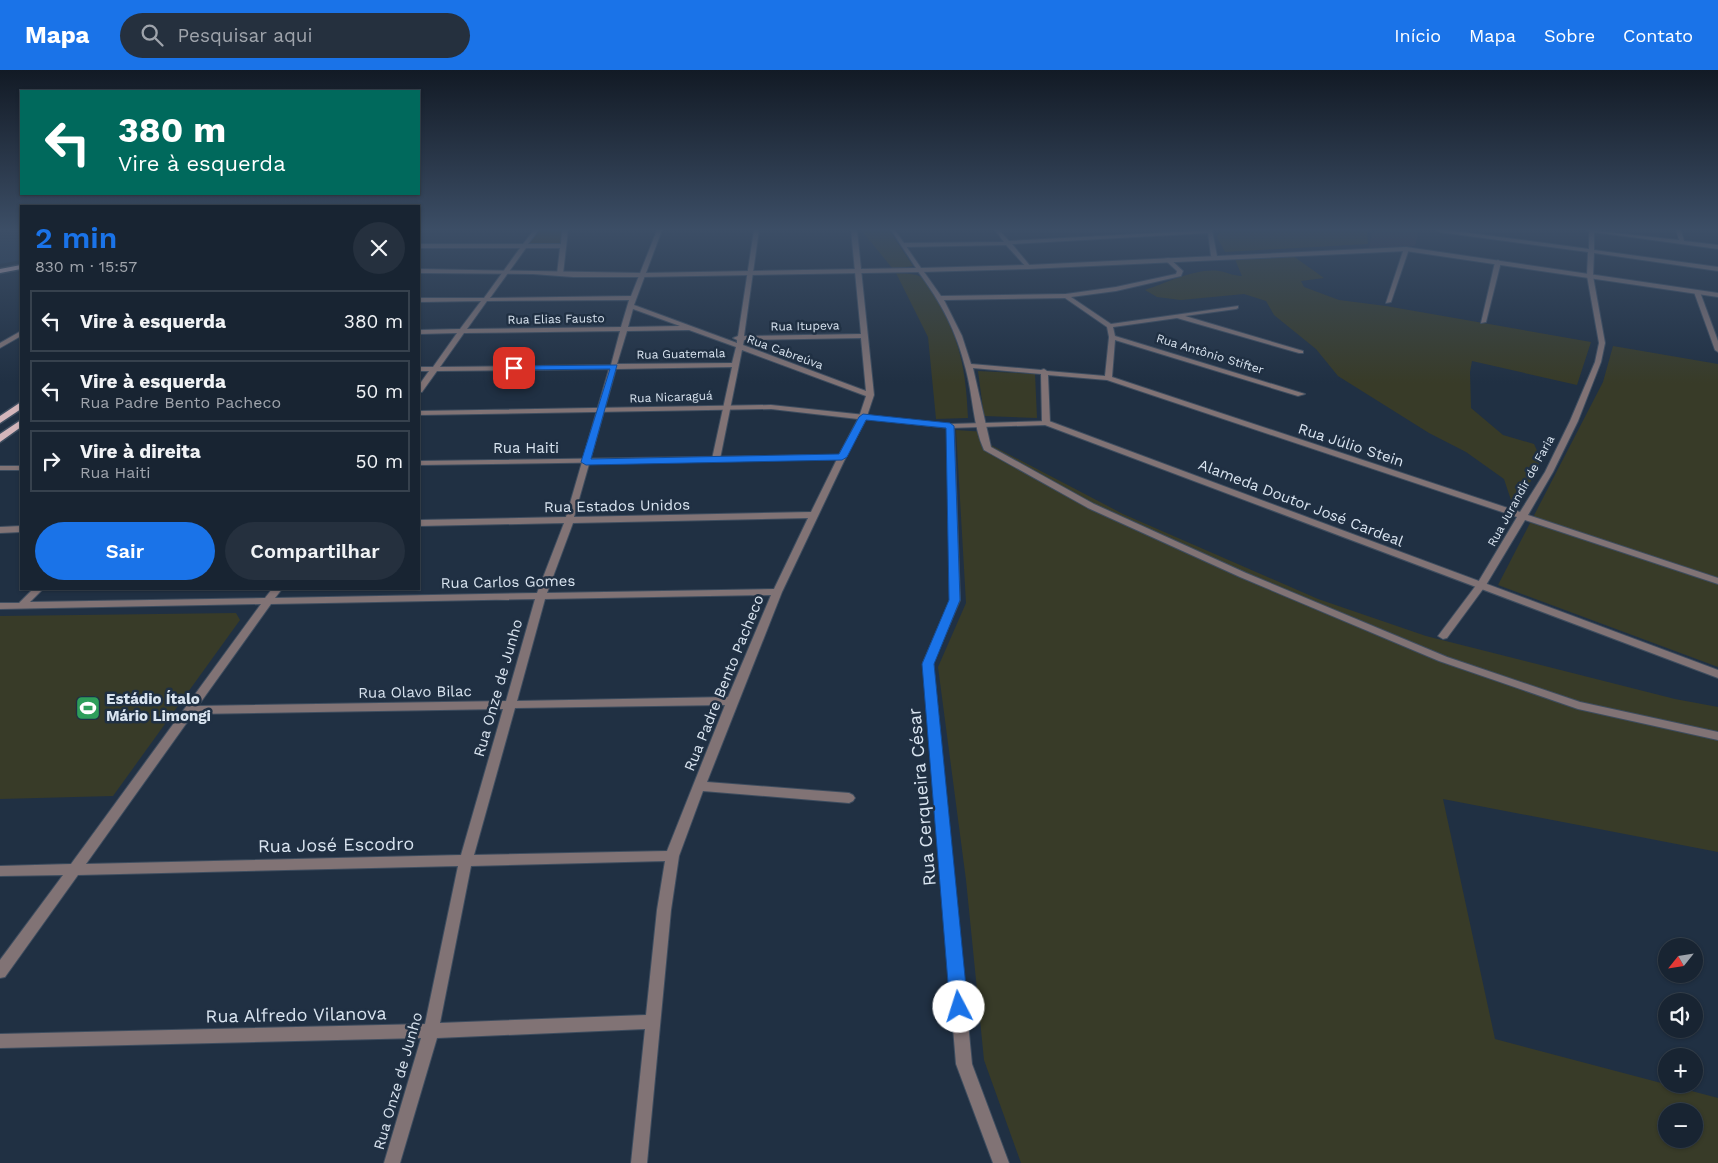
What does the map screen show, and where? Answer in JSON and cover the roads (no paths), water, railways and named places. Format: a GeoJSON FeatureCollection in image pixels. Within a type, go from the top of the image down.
{"type":"FeatureCollection","features":[{"type":"Feature","properties":{"kind":"main road"},"geometry":{"type":"LineString","coordinates":[[0,420],[20,406]]}},
{"type":"Feature","properties":{"kind":"main road"},"geometry":{"type":"LineString","coordinates":[[1,437],[20,424]]}},
{"type":"Feature","properties":{"kind":"street"},"geometry":{"type":"LineString","coordinates":[[420,389],[497,281]]}},
{"type":"Feature","properties":{"kind":"street","name":"Rua Onze de Junho"},"geometry":{"type":"LineString","coordinates":[[392,1163],[431,1031],[466,860],[541,596],[568,521],[633,298],[640,281]]}},
{"type":"Feature","properties":{"kind":"street"},"geometry":{"type":"LineString","coordinates":[[716,459],[734,364],[741,338],[750,281]]}},
{"type":"Feature","properties":{"kind":"street","name":"Rua Padre Bento Pacheco"},"geometry":{"type":"LineString","coordinates":[[639,1163],[672,856],[732,701],[777,592],[863,417],[870,396],[863,336],[860,281]]}},
{"type":"Feature","properties":{"kind":"street"},"geometry":{"type":"LineString","coordinates":[[928,281],[940,298],[963,345],[979,424],[987,448],[1091,506],[1243,576],[1443,660],[1578,705],[1718,736]]}},
{"type":"Feature","properties":{"kind":"street"},"geometry":{"type":"LineString","coordinates":[[940,298],[1066,296],[1116,289],[1152,281]]}},
{"type":"Feature","properties":{"kind":"street"},"geometry":{"type":"LineString","coordinates":[[1388,302],[1395,281]]}},
{"type":"Feature","properties":{"kind":"street"},"geometry":{"type":"LineString","coordinates":[[1483,322],[1493,281]]}},
{"type":"Feature","properties":{"kind":"street","name":"Rua Jurandir de Faria"},"geometry":{"type":"LineString","coordinates":[[1443,636],[1481,586],[1549,472],[1574,420],[1598,362],[1602,342],[1591,281]]}},
{"type":"Feature","properties":{"kind":"street"},"geometry":{"type":"LineString","coordinates":[[1623,281],[1718,295]]}},
{"type":"Feature","properties":{"kind":"street"},"geometry":{"type":"LineString","coordinates":[[1697,292],[1718,350]]}},
{"type":"Feature","properties":{"kind":"street"},"geometry":{"type":"LineString","coordinates":[[1066,296],[1110,326],[1236,307]]}},
{"type":"Feature","properties":{"kind":"street"},"geometry":{"type":"LineString","coordinates":[[420,300],[633,298]]}},
{"type":"Feature","properties":{"kind":"street","name":"Rua Cabreúva"},"geometry":{"type":"LineString","coordinates":[[631,306],[870,396]]}},
{"type":"Feature","properties":{"kind":"street"},"geometry":{"type":"LineString","coordinates":[[1177,316],[1301,352]]}},
{"type":"Feature","properties":{"kind":"street"},"geometry":{"type":"LineString","coordinates":[[1108,378],[1112,336],[1110,326]]}},
{"type":"Feature","properties":{"kind":"street","name":"Rua Elias Fausto"},"geometry":{"type":"LineString","coordinates":[[420,332],[693,328]]}},
{"type":"Feature","properties":{"kind":"street"},"geometry":{"type":"LineString","coordinates":[[0,346],[20,334]]}},
{"type":"Feature","properties":{"kind":"street","name":"Rua Itupeva"},"geometry":{"type":"LineString","coordinates":[[717,338],[863,336]]}},
{"type":"Feature","properties":{"kind":"street","name":"Rua Antônio Stifter"},"geometry":{"type":"LineString","coordinates":[[1112,336],[1301,394]]}},
{"type":"Feature","properties":{"kind":"street","name":"Rua Guatemala"},"geometry":{"type":"LineString","coordinates":[[420,369],[734,364]]}},
{"type":"Feature","properties":{"kind":"street","name":"Rua Júlio Stein"},"geometry":{"type":"LineString","coordinates":[[968,366],[1044,371],[1108,378],[1718,581]]}},
{"type":"Feature","properties":{"kind":"street"},"geometry":{"type":"LineString","coordinates":[[1044,371],[1046,423]]}},
{"type":"Feature","properties":{"kind":"street","name":"Rua Nicaraguá"},"geometry":{"type":"LineString","coordinates":[[420,412],[771,407],[863,417]]}},
{"type":"Feature","properties":{"kind":"street","name":"Alameda Doutor José Cardeal"},"geometry":{"type":"LineString","coordinates":[[863,417],[950,426],[1046,423],[1718,674]]}},
{"type":"Feature","properties":{"kind":"street","name":"Rua Cerqueira César"},"geometry":{"type":"LineString","coordinates":[[950,426],[955,600],[928,664],[964,1064],[1001,1163]]}},
{"type":"Feature","properties":{"kind":"street","name":"Rua Haiti"},"geometry":{"type":"LineString","coordinates":[[420,463],[842,457]]}},
{"type":"Feature","properties":{"kind":"street"},"geometry":{"type":"LineString","coordinates":[[0,468],[20,468]]}},
{"type":"Feature","properties":{"kind":"street","name":"Rua Estados Unidos"},"geometry":{"type":"LineString","coordinates":[[420,523],[815,515]]}},
{"type":"Feature","properties":{"kind":"street"},"geometry":{"type":"LineString","coordinates":[[0,530],[20,530]]}},
{"type":"Feature","properties":{"kind":"street"},"geometry":{"type":"LineString","coordinates":[[21,606],[37,590]]}},
{"type":"Feature","properties":{"kind":"street"},"geometry":{"type":"LineString","coordinates":[[0,972],[276,590]]}},
{"type":"Feature","properties":{"kind":"street","name":"Rua Carlos Gomes"},"geometry":{"type":"LineString","coordinates":[[0,606],[777,592]]}},
{"type":"Feature","properties":{"kind":"street","name":"Rua Olavo Bilac"},"geometry":{"type":"LineString","coordinates":[[188,710],[732,701]]}},
{"type":"Feature","properties":{"kind":"street"},"geometry":{"type":"LineString","coordinates":[[700,786],[849,798]]}},
{"type":"Feature","properties":{"kind":"street","name":"Rua José Escodro"},"geometry":{"type":"LineString","coordinates":[[0,871],[672,856]]}},
{"type":"Feature","properties":{"kind":"street","name":"Rua Alfredo Vilanova"},"geometry":{"type":"LineString","coordinates":[[0,1041],[431,1031],[653,1022]]}},
{"type":"Feature","properties":{"kind":"place","name":"Estádio Ítalo Mário Limongi"},"geometry":{"type":"Point","coordinates":[88,708]}}]}
